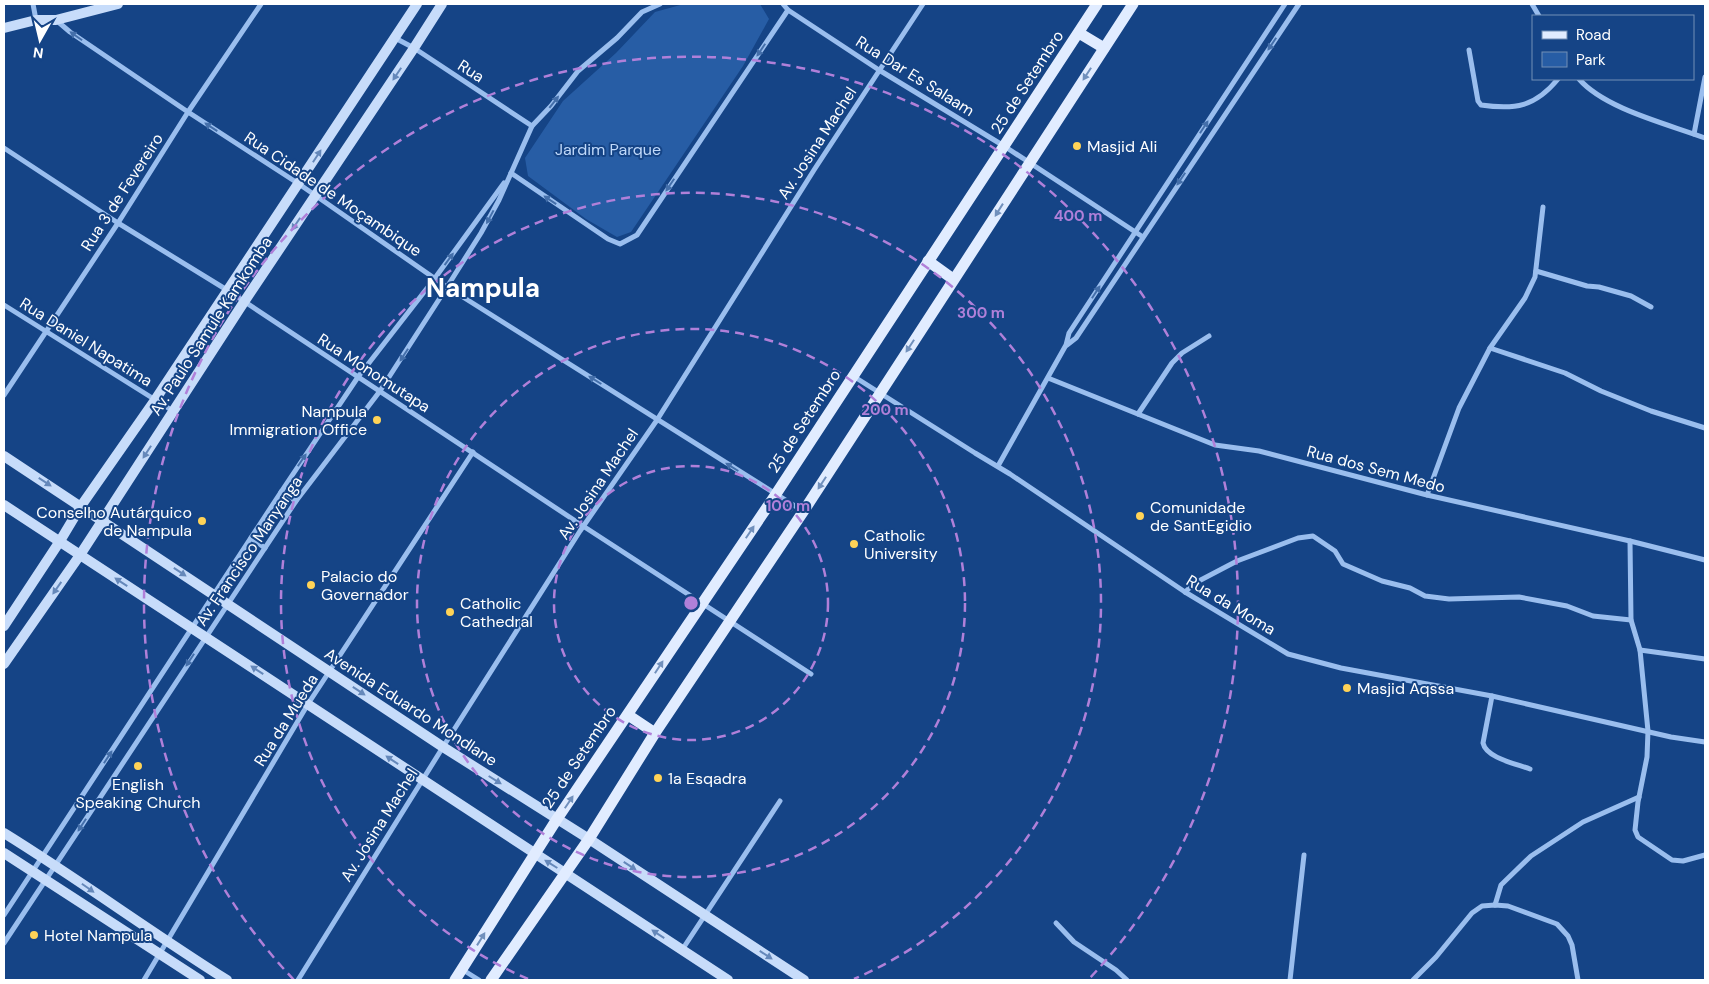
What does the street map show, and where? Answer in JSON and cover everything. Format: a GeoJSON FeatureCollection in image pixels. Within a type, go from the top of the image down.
{"type":"FeatureCollection","features":[{"type":"Feature","properties":{"kind":"main road"},"geometry":{"type":"LineString","coordinates":[[4,28],[36,20],[56,20],[118,4]]}},
{"type":"Feature","properties":{"kind":"main road","name":"Av. Paulo Samule Kamkomba"},"geometry":{"type":"LineString","coordinates":[[4,626],[60,542],[81,506],[299,184],[417,4]]}},
{"type":"Feature","properties":{"kind":"main road","name":"Av. Paulo Samule Kamkomba"},"geometry":{"type":"LineString","coordinates":[[4,664],[80,556],[244,302],[442,4]]}},
{"type":"Feature","properties":{"kind":"main road","name":"25 de Setembro"},"geometry":{"type":"LineString","coordinates":[[455,980],[557,819],[776,494],[1098,4]]}},
{"type":"Feature","properties":{"kind":"main road"},"geometry":{"type":"LineString","coordinates":[[492,980],[589,839],[655,733],[803,512],[1133,4]]}},
{"type":"Feature","properties":{"kind":"main road"},"geometry":{"type":"LineString","coordinates":[[1079,32],[1104,48]]}},
{"type":"Feature","properties":{"kind":"main road"},"geometry":{"type":"LineString","coordinates":[[928,261],[953,279]]}},
{"type":"Feature","properties":{"kind":"main road","name":"Avenida Eduardo Mondlane"},"geometry":{"type":"LineString","coordinates":[[4,456],[443,747],[589,839],[804,980]]}},
{"type":"Feature","properties":{"kind":"main road"},"geometry":{"type":"LineString","coordinates":[[4,505],[728,980]]}},
{"type":"Feature","properties":{"kind":"main road"},"geometry":{"type":"LineString","coordinates":[[628,715],[655,733]]}},
{"type":"Feature","properties":{"kind":"main road"},"geometry":{"type":"LineString","coordinates":[[4,833],[227,980]]}},
{"type":"Feature","properties":{"kind":"main road"},"geometry":{"type":"LineString","coordinates":[[4,853],[200,980]]}},
{"type":"Feature","properties":{"kind":"street"},"geometry":{"type":"LineString","coordinates":[[33,4],[36,20]]}},
{"type":"Feature","properties":{"kind":"street","name":"Rua 3 de Fevereiro"},"geometry":{"type":"LineString","coordinates":[[4,395],[118,223],[188,112],[261,4]]}},
{"type":"Feature","properties":{"kind":"street","name":"Av. Francisco Manyanga"},"geometry":{"type":"LineString","coordinates":[[4,942],[296,501],[380,391],[481,233],[532,126],[578,71],[617,38],[642,12],[660,4]]}},
{"type":"Feature","properties":{"kind":"street","name":"Rua Dar Es Salaam"},"geometry":{"type":"LineString","coordinates":[[783,4],[788,10],[879,70],[1004,146],[1143,237]]}},
{"type":"Feature","properties":{"kind":"street","name":"Av. Josina Machel"},"geometry":{"type":"LineString","coordinates":[[298,980],[583,526],[657,420],[879,70],[923,4]]}},
{"type":"Feature","properties":{"kind":"street"},"geometry":{"type":"LineString","coordinates":[[998,466],[1066,345],[1070,333],[1285,4]]}},
{"type":"Feature","properties":{"kind":"street"},"geometry":{"type":"LineString","coordinates":[[1066,345],[1076,338],[1299,4]]}},
{"type":"Feature","properties":{"kind":"street"},"geometry":{"type":"LineString","coordinates":[[1532,4],[1538,15]]}},
{"type":"Feature","properties":{"kind":"street"},"geometry":{"type":"LineString","coordinates":[[511,173],[608,239],[620,244],[637,235],[788,10]]}},
{"type":"Feature","properties":{"kind":"street","name":"Rua Cidade de Moçambique"},"geometry":{"type":"LineString","coordinates":[[56,20],[74,35],[299,184],[447,287],[803,512]]}},
{"type":"Feature","properties":{"kind":"street","name":"Rua"},"geometry":{"type":"LineString","coordinates":[[395,38],[414,48],[532,126]]}},
{"type":"Feature","properties":{"kind":"street"},"geometry":{"type":"LineString","coordinates":[[1469,50],[1478,100],[1481,105],[1512,108],[1529,102],[1543,94],[1557,80]]}},
{"type":"Feature","properties":{"kind":"street"},"geometry":{"type":"LineString","coordinates":[[1694,134],[1705,77]]}},
{"type":"Feature","properties":{"kind":"street"},"geometry":{"type":"LineString","coordinates":[[1580,80],[1588,89],[1611,103],[1705,138]]}},
{"type":"Feature","properties":{"kind":"street","name":"Rua Monomutapa"},"geometry":{"type":"LineString","coordinates":[[4,148],[118,223],[227,290],[583,526],[811,674]]}},
{"type":"Feature","properties":{"kind":"street","name":"Av. Francisco Manyanga"},"geometry":{"type":"LineString","coordinates":[[4,915],[358,377],[436,278],[511,173]]}},
{"type":"Feature","properties":{"kind":"street"},"geometry":{"type":"LineString","coordinates":[[1427,496],[1459,408],[1490,348],[1525,298],[1535,277],[1544,207]]}},
{"type":"Feature","properties":{"kind":"street"},"geometry":{"type":"LineString","coordinates":[[1536,271],[1587,286],[1600,287],[1631,296],[1652,307]]}},
{"type":"Feature","properties":{"kind":"street","name":"Rua Daniel Napatima"},"geometry":{"type":"LineString","coordinates":[[4,305],[173,411]]}},
{"type":"Feature","properties":{"kind":"street"},"geometry":{"type":"LineString","coordinates":[[1086,308],[1093,313]]}},
{"type":"Feature","properties":{"kind":"street"},"geometry":{"type":"LineString","coordinates":[[1138,414],[1172,363],[1182,353],[1209,336]]}},
{"type":"Feature","properties":{"kind":"street"},"geometry":{"type":"LineString","coordinates":[[1490,348],[1565,372],[1601,391],[1651,411],[1705,428]]}},
{"type":"Feature","properties":{"kind":"street","name":"Rua da Moma"},"geometry":{"type":"LineString","coordinates":[[853,376],[998,466],[1185,592],[1288,654],[1341,668],[1492,696],[1692,741],[1705,742]]}},
{"type":"Feature","properties":{"kind":"street","name":"Rua dos Sem Medo"},"geometry":{"type":"LineString","coordinates":[[1048,378],[1216,444],[1259,451],[1427,496],[1630,541],[1705,560]]}},
{"type":"Feature","properties":{"kind":"street","name":"Rua da Mueda"},"geometry":{"type":"LineString","coordinates":[[144,980],[308,704],[331,672],[473,452]]}},
{"type":"Feature","properties":{"kind":"street"},"geometry":{"type":"LineString","coordinates":[[281,492],[296,501]]}},
{"type":"Feature","properties":{"kind":"street"},"geometry":{"type":"LineString","coordinates":[[1185,592],[1195,583],[1237,561],[1298,538],[1313,536],[1335,551],[1343,564],[1382,581],[1410,588],[1425,596],[1449,598],[1519,597],[1567,606],[1593,616],[1631,620]]}},
{"type":"Feature","properties":{"kind":"street"},"geometry":{"type":"LineString","coordinates":[[251,538],[264,548]]}},
{"type":"Feature","properties":{"kind":"street"},"geometry":{"type":"LineString","coordinates":[[1630,541],[1631,620],[1640,650],[1648,731],[1647,757],[1635,830],[1638,837],[1672,860],[1683,861],[1705,855]]}},
{"type":"Feature","properties":{"kind":"street"},"geometry":{"type":"LineString","coordinates":[[1640,650],[1705,659]]}},
{"type":"Feature","properties":{"kind":"street"},"geometry":{"type":"LineString","coordinates":[[1492,696],[1483,744],[1484,748],[1496,757],[1530,769]]}},
{"type":"Feature","properties":{"kind":"street"},"geometry":{"type":"LineString","coordinates":[[1495,905],[1501,885],[1531,856],[1583,822],[1639,797]]}},
{"type":"Feature","properties":{"kind":"street"},"geometry":{"type":"LineString","coordinates":[[682,950],[780,801]]}},
{"type":"Feature","properties":{"kind":"street"},"geometry":{"type":"LineString","coordinates":[[1290,980],[1304,855]]}},
{"type":"Feature","properties":{"kind":"street"},"geometry":{"type":"LineString","coordinates":[[1413,980],[1436,957],[1472,913],[1482,906],[1495,905],[1508,906],[1557,924],[1568,936],[1572,945],[1578,980]]}},
{"type":"Feature","properties":{"kind":"street"},"geometry":{"type":"LineString","coordinates":[[1056,923],[1074,942],[1116,970],[1127,980]]}},
{"type":"Feature","properties":{"kind":"street"},"geometry":{"type":"LineString","coordinates":[[462,969],[479,980]]}},
{"type":"Feature","properties":{"kind":"green space","name":"Jardim Parque"},"geometry":{"type":"Polygon","coordinates":[[[684,4],[760,4],[769,19],[743,66],[631,232],[617,237],[586,219],[528,176],[525,158],[563,101],[616,53],[655,12],[684,4]]]}},
{"type":"Feature","properties":{"kind":"place","name":"Masjid Ali"},"geometry":{"type":"Point","coordinates":[1077,146]}},
{"type":"Feature","properties":{"kind":"place","name":"Nampula Immigration Office"},"geometry":{"type":"Point","coordinates":[377,420]}},
{"type":"Feature","properties":{"kind":"place","name":"Comunidade de SantEgidio"},"geometry":{"type":"Point","coordinates":[1140,516]}},
{"type":"Feature","properties":{"kind":"place","name":"Conselho Autárquico de Nampula"},"geometry":{"type":"Point","coordinates":[202,521]}},
{"type":"Feature","properties":{"kind":"place","name":"Catholic University"},"geometry":{"type":"Point","coordinates":[854,544]}},
{"type":"Feature","properties":{"kind":"place","name":"Palacio do Governador"},"geometry":{"type":"Point","coordinates":[311,585]}},
{"type":"Feature","properties":{"kind":"place","name":"Catholic Cathedral"},"geometry":{"type":"Point","coordinates":[450,612]}},
{"type":"Feature","properties":{"kind":"place","name":"Masjid Aqssa"},"geometry":{"type":"Point","coordinates":[1347,688]}},
{"type":"Feature","properties":{"kind":"place","name":"English Speaking Church"},"geometry":{"type":"Point","coordinates":[138,766]}},
{"type":"Feature","properties":{"kind":"place","name":"1a Esqadra"},"geometry":{"type":"Point","coordinates":[658,778]}},
{"type":"Feature","properties":{"kind":"place","name":"Hotel Nampula"},"geometry":{"type":"Point","coordinates":[34,935]}},
{"type":"Feature","properties":{"kind":"district","name":"Nampula"},"geometry":{"type":"Point","coordinates":[483,288]}}]}
